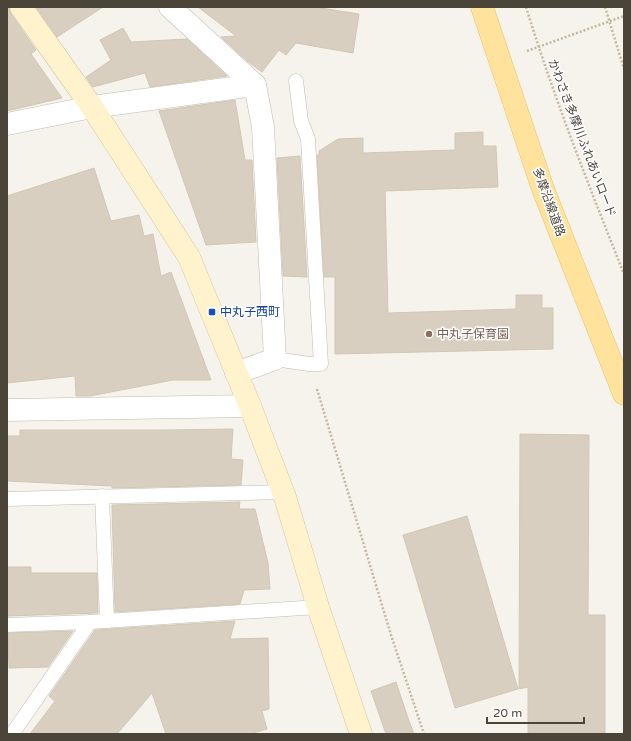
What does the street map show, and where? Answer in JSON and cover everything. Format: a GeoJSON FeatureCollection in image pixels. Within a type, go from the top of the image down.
{"type":"FeatureCollection","features":[{"type":"Feature","properties":{"kind":"main road","name":"多摩沿線道路"},"geometry":{"type":"LineString","coordinates":[[482,7],[543,189],[624,394]]}},
{"type":"Feature","properties":{"kind":"street"},"geometry":{"type":"LineString","coordinates":[[21,7],[92,107],[189,257],[250,406],[283,492],[318,607],[361,734]]}},
{"type":"Feature","properties":{"kind":"street"},"geometry":{"type":"LineString","coordinates":[[170,7],[255,84],[263,127],[275,359],[236,373]]}},
{"type":"Feature","properties":{"kind":"street"},"geometry":{"type":"LineString","coordinates":[[7,124],[92,107],[255,84]]}},
{"type":"Feature","properties":{"kind":"street"},"geometry":{"type":"LineString","coordinates":[[7,410],[250,406]]}},
{"type":"Feature","properties":{"kind":"lane"},"geometry":{"type":"LineString","coordinates":[[275,359],[309,364],[321,364],[308,139],[301,121],[296,81]]}},
{"type":"Feature","properties":{"kind":"lane"},"geometry":{"type":"LineString","coordinates":[[7,498],[283,492]]}},
{"type":"Feature","properties":{"kind":"lane"},"geometry":{"type":"LineString","coordinates":[[102,496],[107,621]]}},
{"type":"Feature","properties":{"kind":"lane"},"geometry":{"type":"LineString","coordinates":[[7,624],[90,622],[318,607]]}},
{"type":"Feature","properties":{"kind":"lane"},"geometry":{"type":"LineString","coordinates":[[12,734],[90,622]]}},
{"type":"Feature","properties":{"kind":"path","name":"かわさき多摩川ふれあいロード"},"geometry":{"type":"LineString","coordinates":[[526,7],[538,47],[578,159],[624,274]]}},
{"type":"Feature","properties":{"kind":"path"},"geometry":{"type":"LineString","coordinates":[[605,7],[624,69]]}},
{"type":"Feature","properties":{"kind":"path"},"geometry":{"type":"LineString","coordinates":[[538,47],[624,16]]}},
{"type":"Feature","properties":{"kind":"path"},"geometry":{"type":"LineString","coordinates":[[309,364],[391,635],[424,734]]}},
{"type":"Feature","properties":{"kind":"building"},"geometry":{"type":"Polygon","coordinates":[[[7,7],[9,7],[11,14],[36,50],[31,54],[62,98],[7,111],[7,7]]]}},
{"type":"Feature","properties":{"kind":"building"},"geometry":{"type":"Polygon","coordinates":[[[36,7],[103,7],[57,37],[36,7]]]}},
{"type":"Feature","properties":{"kind":"building"},"geometry":{"type":"Polygon","coordinates":[[[198,7],[315,7],[359,14],[353,53],[296,43],[286,55],[279,50],[262,72],[247,61],[221,37],[236,36],[198,7]]]}},
{"type":"Feature","properties":{"kind":"building"},"geometry":{"type":"Polygon","coordinates":[[[123,28],[131,42],[187,39],[227,76],[150,87],[145,73],[93,87],[86,77],[111,60],[100,40],[123,28]]]}},
{"type":"Feature","properties":{"kind":"building"},"geometry":{"type":"Polygon","coordinates":[[[235,100],[245,160],[252,160],[256,242],[206,245],[159,111],[235,100]]]}},
{"type":"Feature","properties":{"kind":"building"},"geometry":{"type":"Polygon","coordinates":[[[483,132],[483,146],[496,146],[498,187],[385,191],[388,313],[516,309],[516,295],[542,295],[542,308],[553,308],[553,349],[335,354],[335,277],[324,277],[317,155],[319,155],[319,151],[338,139],[363,138],[363,153],[455,150],[455,133],[483,132]]]}},
{"type":"Feature","properties":{"kind":"building"},"geometry":{"type":"Polygon","coordinates":[[[300,156],[307,277],[283,276],[277,158],[300,156]]]}},
{"type":"Feature","properties":{"kind":"building"},"geometry":{"type":"Polygon","coordinates":[[[94,168],[111,221],[139,215],[144,236],[153,234],[161,276],[171,272],[211,380],[173,380],[90,396],[76,396],[75,376],[7,383],[7,196],[94,168]]]}},
{"type":"Feature","properties":{"kind":"building"},"geometry":{"type":"Polygon","coordinates":[[[233,429],[231,459],[243,460],[241,485],[112,488],[112,486],[7,481],[7,436],[20,436],[20,430],[233,429]]]}},
{"type":"Feature","properties":{"kind":"building"},"geometry":{"type":"Polygon","coordinates":[[[520,434],[589,435],[588,615],[605,615],[605,733],[528,733],[528,687],[519,689],[520,434]]]}},
{"type":"Feature","properties":{"kind":"building"},"geometry":{"type":"Polygon","coordinates":[[[240,502],[239,509],[255,509],[268,563],[270,589],[244,590],[240,604],[115,612],[112,505],[240,502]]]}},
{"type":"Feature","properties":{"kind":"building"},"geometry":{"type":"Polygon","coordinates":[[[467,516],[518,689],[455,708],[403,535],[467,516]]]}},
{"type":"Feature","properties":{"kind":"building"},"geometry":{"type":"Polygon","coordinates":[[[7,567],[31,567],[31,573],[97,573],[98,613],[7,616],[7,567]]]}},
{"type":"Feature","properties":{"kind":"building"},"geometry":{"type":"Polygon","coordinates":[[[235,621],[230,639],[268,638],[269,709],[262,711],[267,729],[250,734],[166,734],[152,693],[117,734],[30,734],[55,701],[49,696],[95,630],[235,621]]]}},
{"type":"Feature","properties":{"kind":"building"},"geometry":{"type":"Polygon","coordinates":[[[73,631],[48,667],[9,668],[8,633],[73,631]]]}},
{"type":"Feature","properties":{"kind":"building"},"geometry":{"type":"Polygon","coordinates":[[[396,682],[414,734],[386,734],[371,691],[396,682]]]}},
{"type":"Feature","properties":{"kind":"place","name":"中丸子西町"},"geometry":{"type":"Point","coordinates":[212,312]}},
{"type":"Feature","properties":{"kind":"place","name":"中丸子保育園"},"geometry":{"type":"Point","coordinates":[429,334]}}]}
